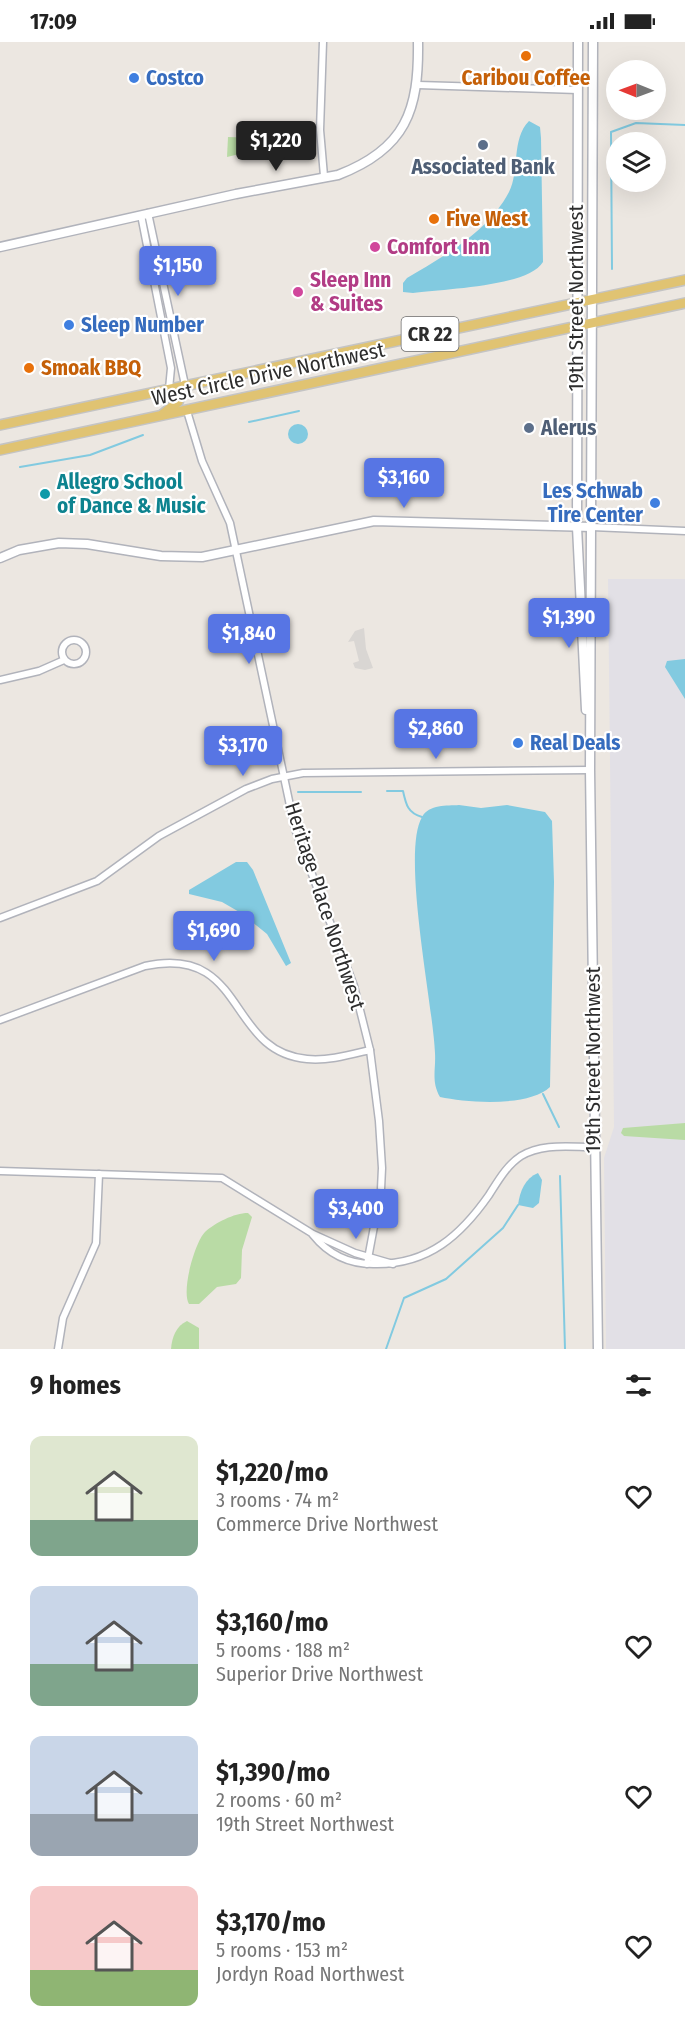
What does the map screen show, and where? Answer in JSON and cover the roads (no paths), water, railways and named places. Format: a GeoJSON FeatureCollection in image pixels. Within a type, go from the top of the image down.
{"type":"FeatureCollection","features":[{"type":"Feature","properties":{"kind":"main road","name":"West Circle Drive Northwest"},"geometry":{"type":"LineString","coordinates":[[0,425],[685,280]]}},
{"type":"Feature","properties":{"kind":"main road","name":"West Circle Drive Northwest"},"geometry":{"type":"LineString","coordinates":[[0,450],[685,303]]}},
{"type":"Feature","properties":{"kind":"main road"},"geometry":{"type":"LineString","coordinates":[[159,417],[178,402],[185,386]]}},
{"type":"Feature","properties":{"kind":"street"},"geometry":{"type":"LineString","coordinates":[[323,42],[320,130],[324,176]]}},
{"type":"Feature","properties":{"kind":"street"},"geometry":{"type":"LineString","coordinates":[[0,247],[354,169],[385,149],[405,124],[418,85],[418,42]]}},
{"type":"Feature","properties":{"kind":"street","name":"19th Street Northwest"},"geometry":{"type":"LineString","coordinates":[[578,42],[577,527],[590,770]]}},
{"type":"Feature","properties":{"kind":"street","name":"19th Street Northwest"},"geometry":{"type":"LineString","coordinates":[[593,42],[590,770],[593,1147],[598,1349]]}},
{"type":"Feature","properties":{"kind":"street"},"geometry":{"type":"LineString","coordinates":[[418,85],[578,90]]}},
{"type":"Feature","properties":{"kind":"street"},"geometry":{"type":"LineString","coordinates":[[144,214],[185,386]]}},
{"type":"Feature","properties":{"kind":"street"},"geometry":{"type":"LineString","coordinates":[[144,214],[171,368],[169,389]]}},
{"type":"Feature","properties":{"kind":"street","name":"Heritage Place Northwest"},"geometry":{"type":"LineString","coordinates":[[187,411],[202,461],[224,505],[237,550],[296,830],[354,986],[370,1050],[379,1121],[381,1189],[367,1264]]}},
{"type":"Feature","properties":{"kind":"street"},"geometry":{"type":"LineString","coordinates":[[0,558],[34,546],[59,543],[87,544],[173,558],[202,557],[374,521],[685,531]]}},
{"type":"Feature","properties":{"kind":"street"},"geometry":{"type":"LineString","coordinates":[[0,680],[39,671],[64,660],[73,664],[82,661],[86,651],[83,643],[74,639],[64,644],[61,653],[64,660]]}},
{"type":"Feature","properties":{"kind":"street"},"geometry":{"type":"LineString","coordinates":[[0,918],[79,890],[113,870],[159,836],[246,789],[284,776],[590,770]]}},
{"type":"Feature","properties":{"kind":"street"},"geometry":{"type":"LineString","coordinates":[[0,1020],[130,971],[159,963],[185,963],[208,972],[226,988],[255,1032],[269,1045],[291,1056],[322,1060],[370,1050]]}},
{"type":"Feature","properties":{"kind":"street"},"geometry":{"type":"LineString","coordinates":[[313,1234],[334,1254],[367,1264],[393,1264],[424,1256],[454,1237],[468,1223],[507,1169],[520,1157],[543,1148],[593,1147]]}},
{"type":"Feature","properties":{"kind":"street"},"geometry":{"type":"LineString","coordinates":[[0,1171],[222,1178],[313,1234],[355,1253],[393,1264]]}},
{"type":"Feature","properties":{"kind":"street"},"geometry":{"type":"LineString","coordinates":[[58,1349],[63,1318],[96,1243],[99,1174]]}},
{"type":"Feature","properties":{"kind":"water"},"geometry":{"type":"Polygon","coordinates":[[[529,121],[540,127],[543,262],[521,277],[503,282],[413,293],[403,292],[403,283],[407,278],[464,242],[500,206],[512,184],[520,137],[529,121]]]}},
{"type":"Feature","properties":{"kind":"water"},"geometry":{"type":"Polygon","coordinates":[[[298,424],[305,427],[308,434],[305,441],[298,444],[291,441],[288,434],[291,427],[298,424]]]}},
{"type":"Feature","properties":{"kind":"water"},"geometry":{"type":"Polygon","coordinates":[[[685,659],[685,699],[665,667],[667,661],[685,659]]]}},
{"type":"Feature","properties":{"kind":"water"},"geometry":{"type":"Polygon","coordinates":[[[459,805],[481,808],[507,805],[545,812],[552,821],[554,882],[550,1087],[528,1098],[498,1102],[452,1099],[440,1097],[436,1086],[433,1031],[416,895],[416,836],[422,817],[429,810],[439,806],[459,805]]]}},
{"type":"Feature","properties":{"kind":"water"},"geometry":{"type":"Polygon","coordinates":[[[236,862],[247,862],[253,870],[291,963],[286,966],[267,934],[241,913],[222,902],[189,894],[189,890],[236,862]]]}},
{"type":"Feature","properties":{"kind":"water"},"geometry":{"type":"Polygon","coordinates":[[[538,1173],[542,1180],[539,1203],[533,1208],[518,1205],[524,1186],[533,1175],[538,1173]]]}},
{"type":"Feature","properties":{"kind":"waterway"},"geometry":{"type":"LineString","coordinates":[[612,269],[611,132],[636,123],[685,125]]}},
{"type":"Feature","properties":{"kind":"waterway"},"geometry":{"type":"LineString","coordinates":[[249,422],[299,411]]}},
{"type":"Feature","properties":{"kind":"waterway"},"geometry":{"type":"LineString","coordinates":[[20,467],[90,455],[143,435]]}},
{"type":"Feature","properties":{"kind":"waterway"},"geometry":{"type":"LineString","coordinates":[[387,791],[403,791],[408,808],[422,817]]}},
{"type":"Feature","properties":{"kind":"waterway"},"geometry":{"type":"LineString","coordinates":[[298,792],[361,792]]}},
{"type":"Feature","properties":{"kind":"waterway"},"geometry":{"type":"LineString","coordinates":[[543,1094],[559,1127]]}},
{"type":"Feature","properties":{"kind":"waterway"},"geometry":{"type":"LineString","coordinates":[[560,1176],[565,1349]]}},
{"type":"Feature","properties":{"kind":"waterway"},"geometry":{"type":"LineString","coordinates":[[386,1349],[404,1298],[446,1279],[503,1228],[518,1205]]}},
{"type":"Feature","properties":{"kind":"place","name":"Caribou Coffee"},"geometry":{"type":"Point","coordinates":[526,56]}},
{"type":"Feature","properties":{"kind":"place","name":"Costco"},"geometry":{"type":"Point","coordinates":[134,78]}},
{"type":"Feature","properties":{"kind":"place","name":"Associated Bank"},"geometry":{"type":"Point","coordinates":[483,145]}},
{"type":"Feature","properties":{"kind":"place","name":"Five West"},"geometry":{"type":"Point","coordinates":[434,219]}},
{"type":"Feature","properties":{"kind":"place","name":"Comfort Inn"},"geometry":{"type":"Point","coordinates":[375,247]}},
{"type":"Feature","properties":{"kind":"place","name":"Sleep Inn & Suites"},"geometry":{"type":"Point","coordinates":[298,292]}},
{"type":"Feature","properties":{"kind":"place","name":"Sleep Number"},"geometry":{"type":"Point","coordinates":[69,325]}},
{"type":"Feature","properties":{"kind":"place","name":"Smoak BBQ"},"geometry":{"type":"Point","coordinates":[29,368]}},
{"type":"Feature","properties":{"kind":"place","name":"Alerus"},"geometry":{"type":"Point","coordinates":[529,428]}},
{"type":"Feature","properties":{"kind":"place","name":"Allegro School of Dance & Music"},"geometry":{"type":"Point","coordinates":[45,494]}},
{"type":"Feature","properties":{"kind":"place","name":"Les Schwab Tire Center"},"geometry":{"type":"Point","coordinates":[655,503]}},
{"type":"Feature","properties":{"kind":"place","name":"Real Deals"},"geometry":{"type":"Point","coordinates":[518,743]}}]}
